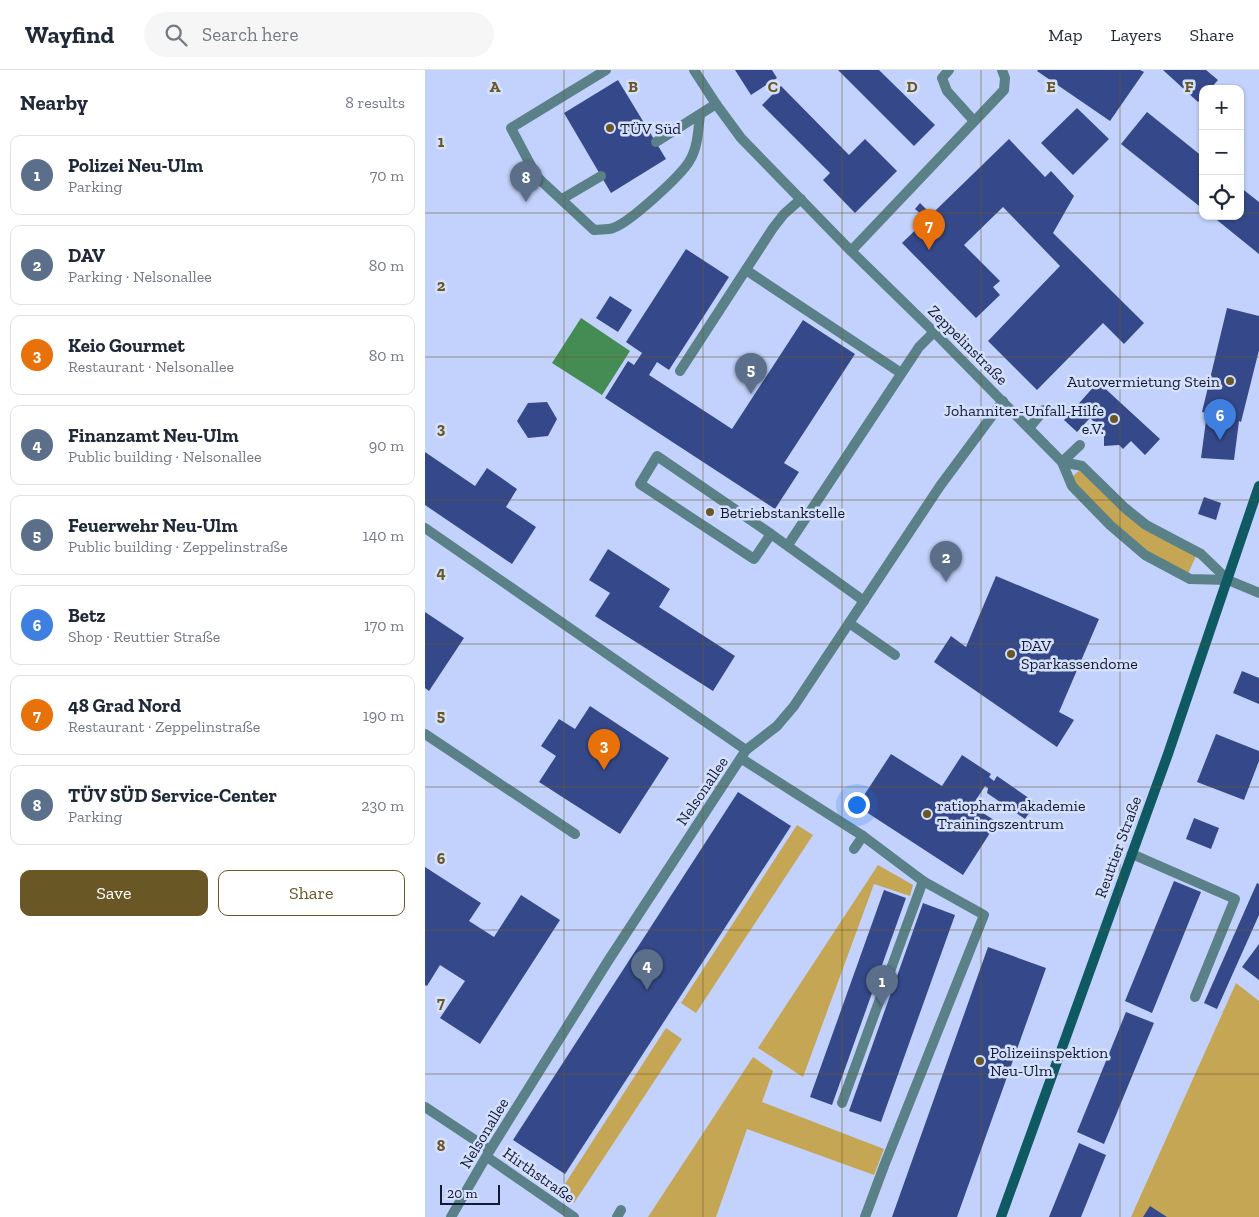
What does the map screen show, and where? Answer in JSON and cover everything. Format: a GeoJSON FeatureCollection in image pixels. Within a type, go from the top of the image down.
{"type":"FeatureCollection","features":[{"type":"Feature","properties":{"kind":"main road","name":"Reuttier Straße"},"geometry":{"type":"LineString","coordinates":[[1001,1217],[1132,854],[1259,486]]}},
{"type":"Feature","properties":{"kind":"street"},"geometry":{"type":"LineString","coordinates":[[606,70],[511,128],[537,177],[594,230],[613,228],[637,212],[673,180],[690,161],[695,148],[700,115]]}},
{"type":"Feature","properties":{"kind":"street","name":"Zeppelinstraße"},"geometry":{"type":"LineString","coordinates":[[694,70],[741,138],[851,251],[1063,462],[1072,486],[1110,525],[1145,555],[1190,579],[1228,580]]}},
{"type":"Feature","properties":{"kind":"street"},"geometry":{"type":"LineString","coordinates":[[949,70],[942,78],[947,90],[974,121]]}},
{"type":"Feature","properties":{"kind":"street"},"geometry":{"type":"LineString","coordinates":[[851,251],[1004,90],[1005,78],[1002,70]]}},
{"type":"Feature","properties":{"kind":"street"},"geometry":{"type":"LineString","coordinates":[[656,142],[716,104]]}},
{"type":"Feature","properties":{"kind":"street"},"geometry":{"type":"LineString","coordinates":[[561,199],[601,176]]}},
{"type":"Feature","properties":{"kind":"street"},"geometry":{"type":"LineString","coordinates":[[680,371],[773,228],[784,214],[801,199]]}},
{"type":"Feature","properties":{"kind":"street"},"geometry":{"type":"LineString","coordinates":[[746,270],[901,373]]}},
{"type":"Feature","properties":{"kind":"street"},"geometry":{"type":"LineString","coordinates":[[788,545],[901,373],[919,347],[934,332]]}},
{"type":"Feature","properties":{"kind":"street","name":"Nelsonallee"},"geometry":{"type":"LineString","coordinates":[[451,1217],[488,1153],[607,961],[744,754],[777,726],[794,706],[940,486],[1003,401]]}},
{"type":"Feature","properties":{"kind":"street"},"geometry":{"type":"LineString","coordinates":[[1029,428],[1044,410]]}},
{"type":"Feature","properties":{"kind":"street"},"geometry":{"type":"LineString","coordinates":[[1063,462],[1080,445]]}},
{"type":"Feature","properties":{"kind":"street"},"geometry":{"type":"LineString","coordinates":[[771,534],[754,559],[640,484],[657,456],[788,545],[864,601]]}},
{"type":"Feature","properties":{"kind":"street","name":"Zeppelinstraße"},"geometry":{"type":"LineString","coordinates":[[1063,462],[1082,466],[1125,508],[1146,525],[1201,554],[1228,580]]}},
{"type":"Feature","properties":{"kind":"street"},"geometry":{"type":"LineString","coordinates":[[425,528],[923,880],[984,915],[898,1129],[865,1217]]}},
{"type":"Feature","properties":{"kind":"street"},"geometry":{"type":"LineString","coordinates":[[1228,580],[1259,593]]}},
{"type":"Feature","properties":{"kind":"street"},"geometry":{"type":"LineString","coordinates":[[849,623],[895,655]]}},
{"type":"Feature","properties":{"kind":"street"},"geometry":{"type":"LineString","coordinates":[[425,734],[575,834]]}},
{"type":"Feature","properties":{"kind":"street"},"geometry":{"type":"LineString","coordinates":[[855,849],[863,836]]}},
{"type":"Feature","properties":{"kind":"street"},"geometry":{"type":"LineString","coordinates":[[1132,854],[1235,899],[1195,997]]}},
{"type":"Feature","properties":{"kind":"street"},"geometry":{"type":"LineString","coordinates":[[842,1103],[923,880]]}},
{"type":"Feature","properties":{"kind":"street","name":"Hirthstraße"},"geometry":{"type":"LineString","coordinates":[[425,1107],[574,1217]]}},
{"type":"Feature","properties":{"kind":"shaded area"},"geometry":{"type":"Polygon","coordinates":[[[581,318],[630,351],[602,395],[552,363],[581,318]]]}},
{"type":"Feature","properties":{"kind":"shaded area"},"geometry":{"type":"Polygon","coordinates":[[[1080,470],[1196,556],[1188,574],[1148,552],[1110,519],[1075,483],[1073,476],[1080,470]]]}},
{"type":"Feature","properties":{"kind":"shaded area"},"geometry":{"type":"Polygon","coordinates":[[[797,825],[813,835],[696,1013],[681,1003],[797,825]]]}},
{"type":"Feature","properties":{"kind":"shaded area"},"geometry":{"type":"Polygon","coordinates":[[[878,865],[913,885],[910,896],[874,884],[803,1077],[758,1048],[878,865]]]}},
{"type":"Feature","properties":{"kind":"shaded area"},"geometry":{"type":"Polygon","coordinates":[[[1236,983],[1259,1001],[1259,1217],[1131,1217],[1236,983]]]}},
{"type":"Feature","properties":{"kind":"shaded area"},"geometry":{"type":"Polygon","coordinates":[[[666,1028],[682,1039],[574,1203],[559,1193],[666,1028]]]}},
{"type":"Feature","properties":{"kind":"shaded area"},"geometry":{"type":"Polygon","coordinates":[[[753,1057],[773,1071],[762,1102],[884,1149],[874,1175],[747,1129],[716,1217],[648,1217],[753,1057]]]}},
{"type":"Feature","properties":{"kind":"building"},"geometry":{"type":"Polygon","coordinates":[[[735,70],[772,70],[777,78],[751,95],[735,70]]]}},
{"type":"Feature","properties":{"kind":"building"},"geometry":{"type":"Polygon","coordinates":[[[838,70],[879,70],[935,125],[914,146],[838,70]]]}},
{"type":"Feature","properties":{"kind":"building"},"geometry":{"type":"Polygon","coordinates":[[[1038,70],[1140,70],[1144,72],[1110,121],[1038,70]]]}},
{"type":"Feature","properties":{"kind":"building"},"geometry":{"type":"Polygon","coordinates":[[[1163,70],[1206,70],[1218,80],[1214,85],[1199,85],[1198,102],[1163,70]]]}},
{"type":"Feature","properties":{"kind":"building","name":"TÜV Süd"},"geometry":{"type":"Polygon","coordinates":[[[618,80],[666,159],[611,193],[564,113],[618,80]]]}},
{"type":"Feature","properties":{"kind":"building"},"geometry":{"type":"Polygon","coordinates":[[[781,86],[849,155],[865,139],[897,171],[855,213],[823,180],[830,173],[762,105],[781,86]]]}},
{"type":"Feature","properties":{"kind":"building"},"geometry":{"type":"Polygon","coordinates":[[[1077,108],[1109,139],[1073,175],[1041,143],[1077,108]]]}},
{"type":"Feature","properties":{"kind":"building"},"geometry":{"type":"Polygon","coordinates":[[[1147,112],[1199,154],[1199,206],[1121,144],[1147,112]]]}},
{"type":"Feature","properties":{"kind":"building"},"geometry":{"type":"Polygon","coordinates":[[[1009,139],[1045,177],[1051,171],[1074,196],[1053,233],[1144,323],[1124,344],[1103,323],[1037,390],[988,341],[1060,266],[1003,207],[964,245],[1000,281],[993,287],[1000,295],[976,318],[902,243],[1009,139]]]}},
{"type":"Feature","properties":{"kind":"building"},"geometry":{"type":"Polygon","coordinates":[[[1244,190],[1259,202],[1259,254],[1217,220],[1244,220],[1244,190]]]}},
{"type":"Feature","properties":{"kind":"building"},"geometry":{"type":"Polygon","coordinates":[[[920,203],[928,211],[923,216],[915,209],[920,203]]]}},
{"type":"Feature","properties":{"kind":"building"},"geometry":{"type":"Polygon","coordinates":[[[686,249],[729,277],[669,370],[657,362],[649,375],[732,429],[803,320],[855,354],[784,463],[799,472],[775,509],[605,398],[628,361],[634,365],[642,353],[626,342],[686,249]]]}},
{"type":"Feature","properties":{"kind":"building"},"geometry":{"type":"Polygon","coordinates":[[[610,296],[632,310],[618,332],[596,318],[610,296]]]}},
{"type":"Feature","properties":{"kind":"building","name":"Autovermietung Stein"},"geometry":{"type":"Polygon","coordinates":[[[1227,308],[1259,316],[1259,350],[1241,422],[1239,421],[1234,460],[1201,458],[1207,413],[1202,412],[1227,308]]]}},
{"type":"Feature","properties":{"kind":"building","name":"Johanniter-Unfall-Hilfe e.V."},"geometry":{"type":"Polygon","coordinates":[[[1098,382],[1160,439],[1145,455],[1131,441],[1123,449],[1119,445],[1104,446],[1104,431],[1090,418],[1077,432],[1064,420],[1098,382]]]}},
{"type":"Feature","properties":{"kind":"building"},"geometry":{"type":"Polygon","coordinates":[[[547,402],[557,419],[548,436],[528,438],[517,421],[528,403],[547,402]]]}},
{"type":"Feature","properties":{"kind":"building"},"geometry":{"type":"Polygon","coordinates":[[[425,452],[475,486],[487,468],[517,489],[506,507],[536,527],[512,564],[425,505],[425,452]]]}},
{"type":"Feature","properties":{"kind":"building"},"geometry":{"type":"Polygon","coordinates":[[[1204,497],[1221,503],[1216,520],[1198,514],[1204,497]]]}},
{"type":"Feature","properties":{"kind":"building"},"geometry":{"type":"Polygon","coordinates":[[[608,549],[670,589],[659,607],[735,656],[713,691],[595,616],[610,593],[589,580],[608,549]]]}},
{"type":"Feature","properties":{"kind":"building","name":"DAV Sparkassendome"},"geometry":{"type":"Polygon","coordinates":[[[996,576],[1099,619],[1059,712],[1074,720],[1057,747],[934,662],[951,636],[966,647],[996,576]]]}},
{"type":"Feature","properties":{"kind":"building"},"geometry":{"type":"Polygon","coordinates":[[[425,612],[464,638],[429,691],[425,688],[425,612]]]}},
{"type":"Feature","properties":{"kind":"building"},"geometry":{"type":"Polygon","coordinates":[[[1242,671],[1259,678],[1259,704],[1233,693],[1242,671]]]}},
{"type":"Feature","properties":{"kind":"building"},"geometry":{"type":"Polygon","coordinates":[[[590,706],[669,758],[620,834],[539,782],[556,756],[541,746],[559,719],[575,729],[590,706]]]}},
{"type":"Feature","properties":{"kind":"building"},"geometry":{"type":"Polygon","coordinates":[[[1216,734],[1259,751],[1259,761],[1244,800],[1197,782],[1216,734]]]}},
{"type":"Feature","properties":{"kind":"building","name":"ratiopharm akademie Trainingszentrum"},"geometry":{"type":"Polygon","coordinates":[[[891,754],[942,786],[962,755],[991,774],[989,777],[994,781],[997,776],[1036,803],[1025,819],[987,793],[988,788],[985,786],[972,806],[997,822],[963,875],[857,806],[891,754]]]}},
{"type":"Feature","properties":{"kind":"building"},"geometry":{"type":"Polygon","coordinates":[[[738,792],[791,826],[565,1174],[513,1140],[738,792]]]}},
{"type":"Feature","properties":{"kind":"building"},"geometry":{"type":"Polygon","coordinates":[[[1194,818],[1219,828],[1211,849],[1186,839],[1194,818]]]}},
{"type":"Feature","properties":{"kind":"building"},"geometry":{"type":"Polygon","coordinates":[[[425,867],[481,903],[469,921],[494,937],[521,895],[560,920],[480,1044],[440,1018],[465,981],[440,965],[427,986],[425,985],[425,867]]]}},
{"type":"Feature","properties":{"kind":"building"},"geometry":{"type":"Polygon","coordinates":[[[1174,881],[1201,892],[1152,1013],[1125,1001],[1174,881]]]}},
{"type":"Feature","properties":{"kind":"building"},"geometry":{"type":"Polygon","coordinates":[[[1257,883],[1259,884],[1259,915],[1217,1009],[1204,1003],[1257,883]]]}},
{"type":"Feature","properties":{"kind":"building"},"geometry":{"type":"Polygon","coordinates":[[[884,890],[906,898],[832,1105],[810,1097],[884,890]]]}},
{"type":"Feature","properties":{"kind":"building"},"geometry":{"type":"Polygon","coordinates":[[[923,903],[955,915],[881,1122],[849,1111],[923,903]]]}},
{"type":"Feature","properties":{"kind":"building"},"geometry":{"type":"Polygon","coordinates":[[[1259,944],[1259,980],[1242,967],[1259,944]]]}},
{"type":"Feature","properties":{"kind":"building","name":"Polizeiinspektion Neu-Ulm"},"geometry":{"type":"Polygon","coordinates":[[[988,947],[1046,968],[957,1217],[892,1217],[988,947]]]}},
{"type":"Feature","properties":{"kind":"building"},"geometry":{"type":"Polygon","coordinates":[[[1126,1012],[1154,1023],[1104,1144],[1077,1132],[1126,1012]]]}},
{"type":"Feature","properties":{"kind":"building"},"geometry":{"type":"Polygon","coordinates":[[[1079,1143],[1106,1155],[1081,1217],[1049,1217],[1079,1143]]]}},
{"type":"Feature","properties":{"kind":"building"},"geometry":{"type":"Polygon","coordinates":[[[1150,1206],[1167,1217],[1143,1217],[1150,1206]]]}},
{"type":"Feature","properties":{"kind":"place","name":"TÜV Süd"},"geometry":{"type":"Point","coordinates":[610,128]}},
{"type":"Feature","properties":{"kind":"place","name":"TÜV SÜD Service-Center"},"geometry":{"type":"Point","coordinates":[526,202]}},
{"type":"Feature","properties":{"kind":"place","name":"48 Grad Nord"},"geometry":{"type":"Point","coordinates":[929,250]}},
{"type":"Feature","properties":{"kind":"place","name":"Autovermietung Stein"},"geometry":{"type":"Point","coordinates":[1230,381]}},
{"type":"Feature","properties":{"kind":"place","name":"Feuerwehr Neu-Ulm"},"geometry":{"type":"Point","coordinates":[751,394]}},
{"type":"Feature","properties":{"kind":"place","name":"Johanniter-Unfall-Hilfe e.V."},"geometry":{"type":"Point","coordinates":[1114,419]}},
{"type":"Feature","properties":{"kind":"place","name":"Betz"},"geometry":{"type":"Point","coordinates":[1220,440]}},
{"type":"Feature","properties":{"kind":"place","name":"Betriebstankstelle"},"geometry":{"type":"Point","coordinates":[710,512]}},
{"type":"Feature","properties":{"kind":"place","name":"DAV"},"geometry":{"type":"Point","coordinates":[946,582]}},
{"type":"Feature","properties":{"kind":"place","name":"DAV Sparkassendome"},"geometry":{"type":"Point","coordinates":[1011,654]}},
{"type":"Feature","properties":{"kind":"place","name":"Keio Gourmet"},"geometry":{"type":"Point","coordinates":[604,770]}},
{"type":"Feature","properties":{"kind":"place","name":"ratiopharm akademie Trainingszentrum"},"geometry":{"type":"Point","coordinates":[927,814]}},
{"type":"Feature","properties":{"kind":"place","name":"Finanzamt Neu-Ulm"},"geometry":{"type":"Point","coordinates":[647,990]}},
{"type":"Feature","properties":{"kind":"place","name":"Polizei Neu-Ulm"},"geometry":{"type":"Point","coordinates":[882,1006]}},
{"type":"Feature","properties":{"kind":"place","name":"Polizeiinspektion Neu-Ulm"},"geometry":{"type":"Point","coordinates":[980,1061]}}]}
